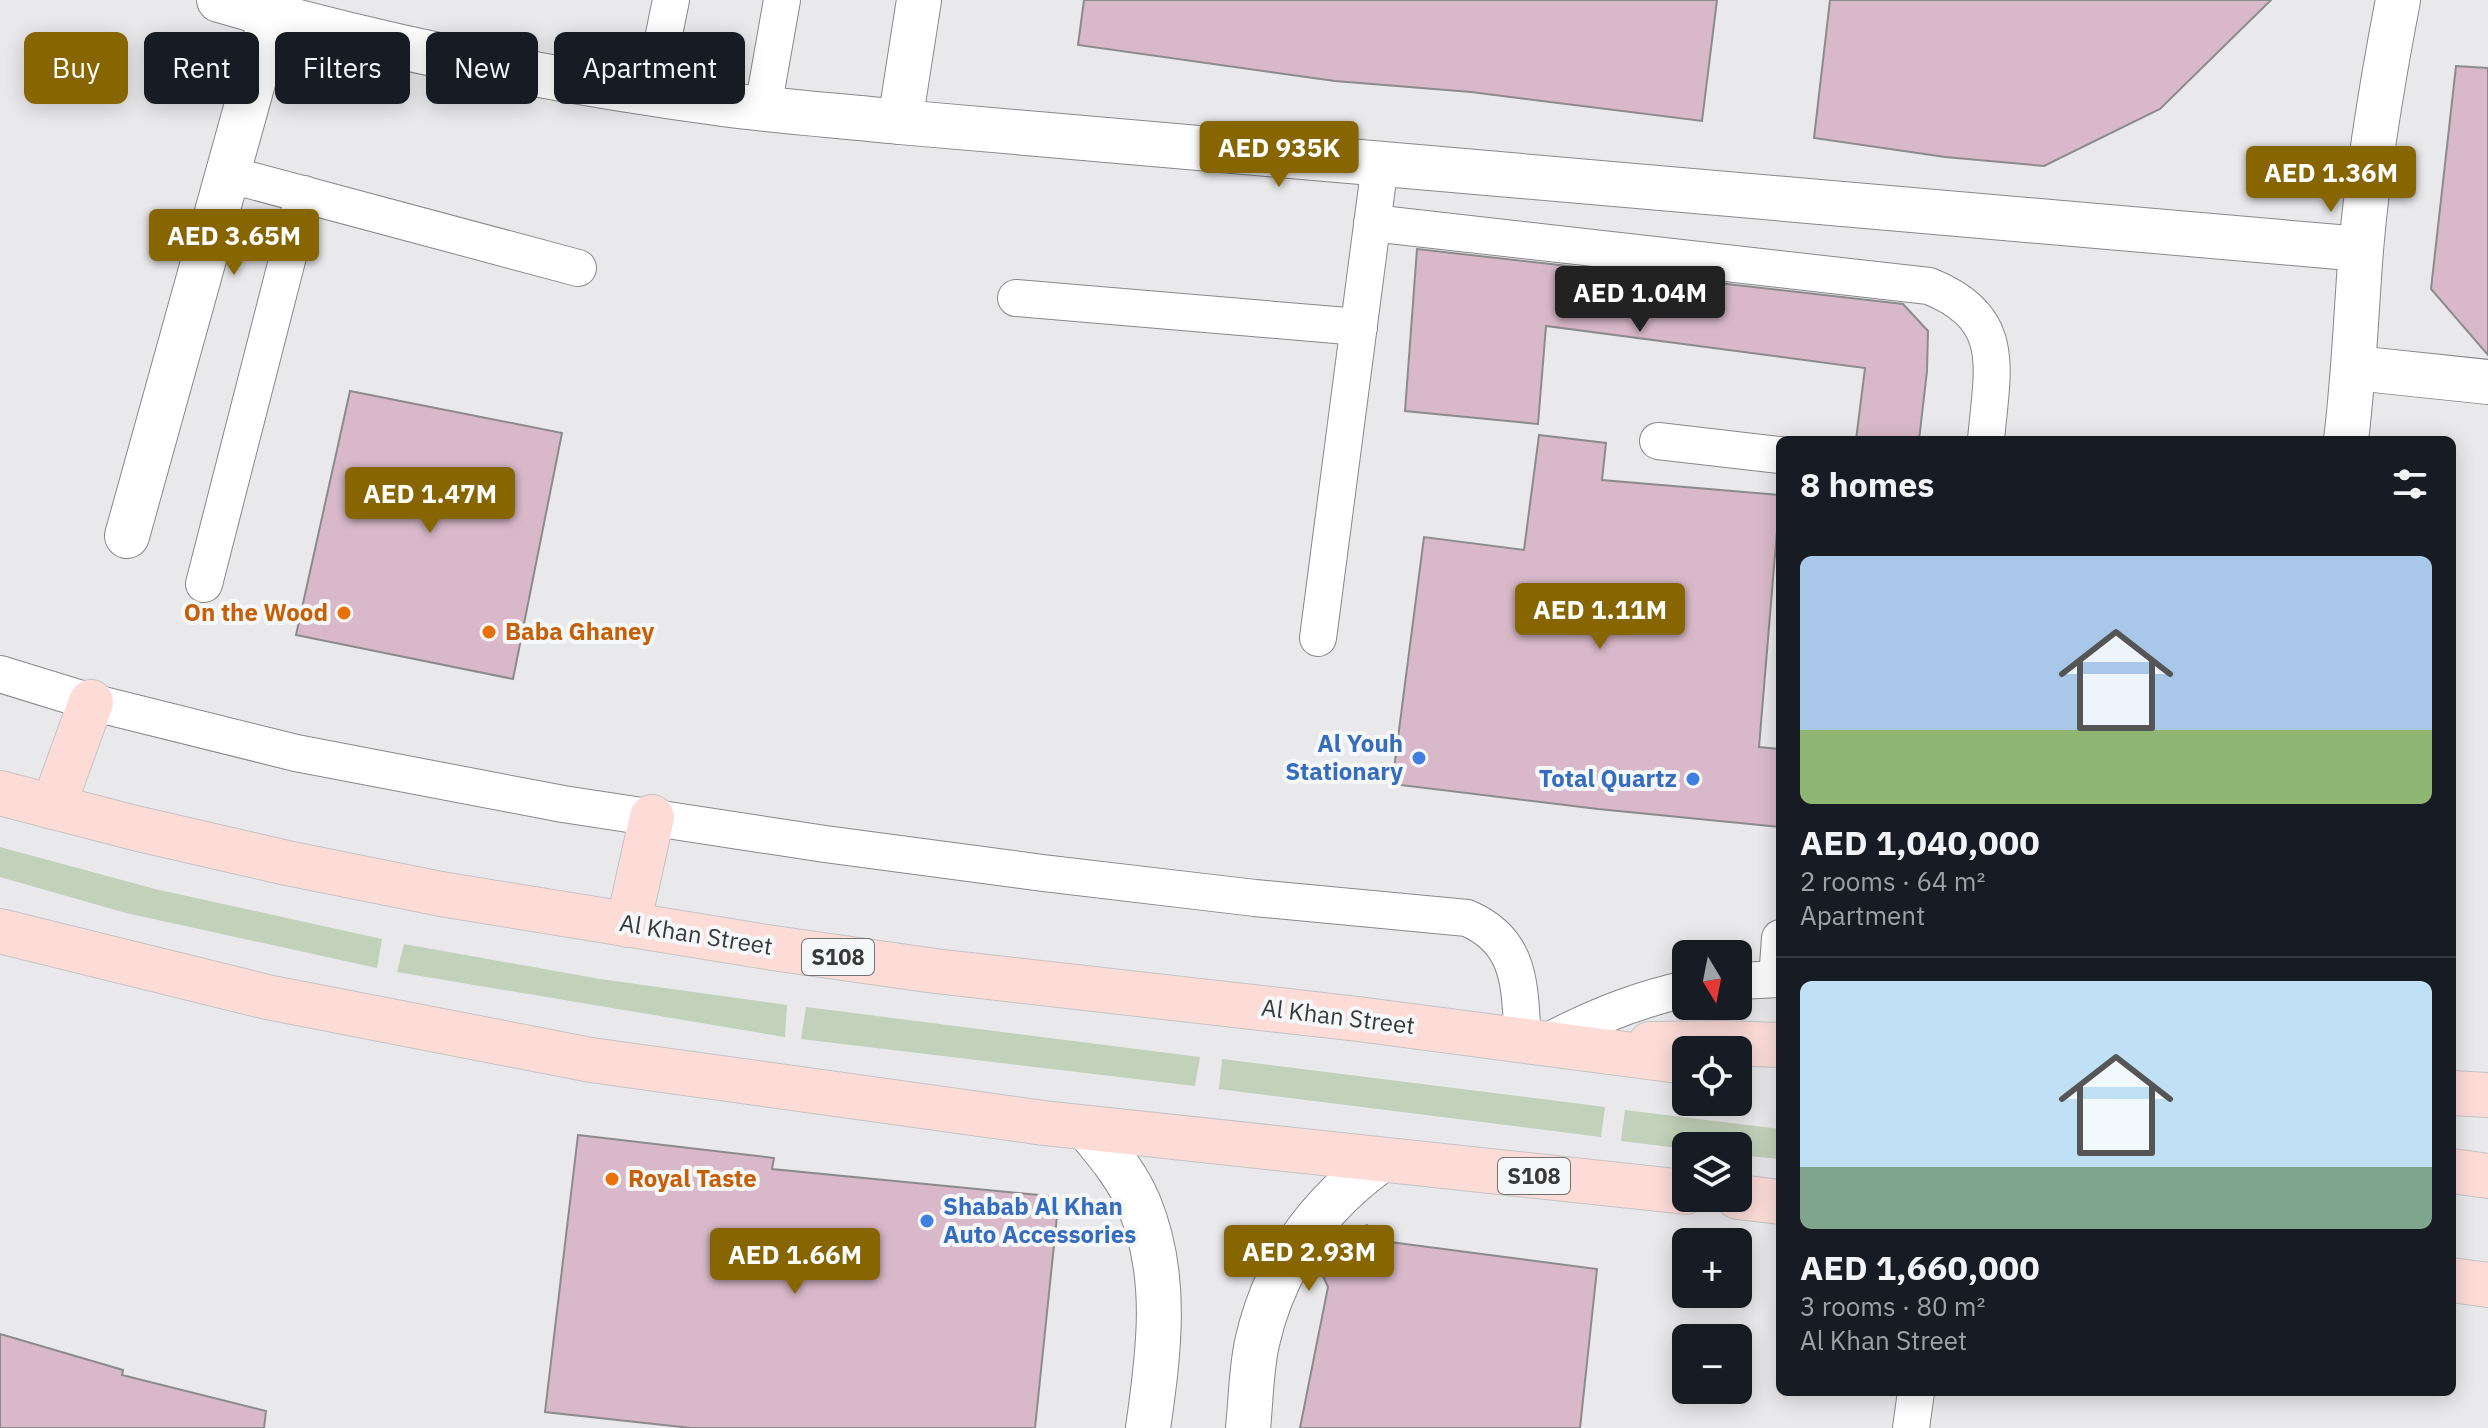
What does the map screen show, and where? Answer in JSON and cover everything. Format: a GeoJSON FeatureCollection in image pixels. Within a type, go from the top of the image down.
{"type":"FeatureCollection","features":[{"type":"Feature","properties":{"kind":"main road"},"geometry":{"type":"LineString","coordinates":[[53,807],[91,702]]}},
{"type":"Feature","properties":{"kind":"main road","name":"Al Khan Street"},"geometry":{"type":"LineString","coordinates":[[0,793],[287,863],[441,894],[628,925],[935,971],[1672,1060]]}},
{"type":"Feature","properties":{"kind":"main road"},"geometry":{"type":"LineString","coordinates":[[628,925],[652,817]]}},
{"type":"Feature","properties":{"kind":"main road","name":"S108"},"geometry":{"type":"LineString","coordinates":[[0,931],[267,997],[591,1060],[1087,1128],[1672,1191]]}},
{"type":"Feature","properties":{"kind":"main road"},"geometry":{"type":"LineString","coordinates":[[1599,1049],[1682,1043],[1776,1045]]}},
{"type":"Feature","properties":{"kind":"main road"},"geometry":{"type":"LineString","coordinates":[[1752,1071],[1776,1074]]}},
{"type":"Feature","properties":{"kind":"main road"},"geometry":{"type":"LineString","coordinates":[[2456,1093],[2488,1095]]}},
{"type":"Feature","properties":{"kind":"main road"},"geometry":{"type":"LineString","coordinates":[[2456,1172],[2488,1176]]}},
{"type":"Feature","properties":{"kind":"main road"},"geometry":{"type":"LineString","coordinates":[[1752,1199],[1776,1202]]}},
{"type":"Feature","properties":{"kind":"main road"},"geometry":{"type":"LineString","coordinates":[[2456,1281],[2488,1285]]}},
{"type":"Feature","properties":{"kind":"street"},"geometry":{"type":"LineString","coordinates":[[219,0],[274,8],[397,46],[554,77]]}},
{"type":"Feature","properties":{"kind":"street"},"geometry":{"type":"LineString","coordinates":[[900,122],[919,0]]}},
{"type":"Feature","properties":{"kind":"street"},"geometry":{"type":"LineString","coordinates":[[2346,436],[2355,368],[2361,249],[2377,108],[2398,0]]}},
{"type":"Feature","properties":{"kind":"street"},"geometry":{"type":"LineString","coordinates":[[127,536],[274,8]]}},
{"type":"Feature","properties":{"kind":"street"},"geometry":{"type":"LineString","coordinates":[[733,104],[900,122],[2361,249]]}},
{"type":"Feature","properties":{"kind":"street"},"geometry":{"type":"LineString","coordinates":[[2355,368],[2488,382]]}},
{"type":"Feature","properties":{"kind":"street"},"geometry":{"type":"LineString","coordinates":[[1087,1128],[1116,1163],[1138,1201],[1153,1244],[1160,1288],[1156,1375],[1148,1428]]}},
{"type":"Feature","properties":{"kind":"street"},"geometry":{"type":"LineString","coordinates":[[1248,1428],[1256,1345],[1266,1308],[1281,1273],[1300,1240],[1323,1210],[1350,1182],[1381,1160]]}},
{"type":"Feature","properties":{"kind":"lane"},"geometry":{"type":"LineString","coordinates":[[664,32],[671,0]]}},
{"type":"Feature","properties":{"kind":"lane"},"geometry":{"type":"LineString","coordinates":[[763,108],[782,0]]}},
{"type":"Feature","properties":{"kind":"lane"},"geometry":{"type":"LineString","coordinates":[[1318,638],[1380,164]]}},
{"type":"Feature","properties":{"kind":"lane"},"geometry":{"type":"LineString","coordinates":[[227,174],[578,268]]}},
{"type":"Feature","properties":{"kind":"lane"},"geometry":{"type":"LineString","coordinates":[[204,584],[304,194]]}},
{"type":"Feature","properties":{"kind":"lane"},"geometry":{"type":"LineString","coordinates":[[1372,223],[1929,286],[1953,296],[1973,312],[1986,335],[1993,359],[1986,436]]}},
{"type":"Feature","properties":{"kind":"lane"},"geometry":{"type":"LineString","coordinates":[[1016,298],[1359,327]]}},
{"type":"Feature","properties":{"kind":"lane"},"geometry":{"type":"LineString","coordinates":[[1658,441],[1776,455]]}},
{"type":"Feature","properties":{"kind":"lane"},"geometry":{"type":"LineString","coordinates":[[0,674],[91,702],[296,753],[563,804],[1043,873],[1255,898],[1467,918],[1484,925],[1498,936],[1508,950],[1534,1041],[1618,1008],[1672,993]]}},
{"type":"Feature","properties":{"kind":"lane"},"geometry":{"type":"LineString","coordinates":[[1752,980],[1776,979]]}},
{"type":"Feature","properties":{"kind":"lane"},"geometry":{"type":"LineString","coordinates":[[1911,1428],[1915,1396]]}},
{"type":"Feature","properties":{"kind":"green space"},"geometry":{"type":"Polygon","coordinates":[[[0,847],[155,889],[382,939],[377,968],[126,913],[0,877],[0,847]]]}},
{"type":"Feature","properties":{"kind":"green space"},"geometry":{"type":"Polygon","coordinates":[[[404,944],[600,979],[787,1005],[785,1037],[397,972],[404,944]]]}},
{"type":"Feature","properties":{"kind":"green space"},"geometry":{"type":"Polygon","coordinates":[[[806,1007],[1200,1057],[1195,1086],[801,1039],[806,1007]]]}},
{"type":"Feature","properties":{"kind":"green space"},"geometry":{"type":"Polygon","coordinates":[[[1222,1059],[1605,1107],[1601,1137],[1219,1089],[1222,1059]]]}},
{"type":"Feature","properties":{"kind":"green space"},"geometry":{"type":"Polygon","coordinates":[[[1625,1110],[1776,1129],[1776,1159],[1752,1156],[1752,1132],[1672,1132],[1672,1147],[1621,1141],[1625,1110]]]}},
{"type":"Feature","properties":{"kind":"building"},"geometry":{"type":"Polygon","coordinates":[[[1084,0],[1717,0],[1702,121],[1471,92],[1335,81],[1078,45],[1084,0]]]}},
{"type":"Feature","properties":{"kind":"building"},"geometry":{"type":"Polygon","coordinates":[[[1830,0],[2271,0],[2160,109],[2044,166],[1945,157],[1814,138],[1830,0]]]}},
{"type":"Feature","properties":{"kind":"building"},"geometry":{"type":"Polygon","coordinates":[[[2456,66],[2488,68],[2488,355],[2431,289],[2456,66]]]}},
{"type":"Feature","properties":{"kind":"building"},"geometry":{"type":"Polygon","coordinates":[[[1417,249],[1903,304],[1928,331],[1919,436],[1856,436],[1865,368],[1546,326],[1538,424],[1405,411],[1417,249]]]}},
{"type":"Feature","properties":{"kind":"building"},"geometry":{"type":"Polygon","coordinates":[[[350,391],[562,433],[513,679],[296,635],[350,391]]]}},
{"type":"Feature","properties":{"kind":"building"},"geometry":{"type":"Polygon","coordinates":[[[1539,435],[1606,443],[1602,480],[1776,495],[1776,543],[1759,747],[1776,749],[1776,827],[1392,784],[1424,537],[1524,550],[1539,435]]]}},
{"type":"Feature","properties":{"kind":"building"},"geometry":{"type":"Polygon","coordinates":[[[578,1135],[774,1158],[772,1169],[1059,1197],[1035,1428],[691,1428],[545,1412],[578,1135]]]}},
{"type":"Feature","properties":{"kind":"building"},"geometry":{"type":"Polygon","coordinates":[[[1367,1225],[1390,1242],[1597,1269],[1580,1428],[1300,1428],[1328,1287],[1318,1265],[1336,1236],[1367,1225]]]}},
{"type":"Feature","properties":{"kind":"building"},"geometry":{"type":"Polygon","coordinates":[[[0,1334],[123,1370],[122,1375],[266,1411],[264,1428],[0,1428],[0,1334]]]}},
{"type":"Feature","properties":{"kind":"place","name":"On the Wood"},"geometry":{"type":"Point","coordinates":[344,613]}},
{"type":"Feature","properties":{"kind":"place","name":"Baba Ghaney"},"geometry":{"type":"Point","coordinates":[489,632]}},
{"type":"Feature","properties":{"kind":"place","name":"Al Youh Stationary"},"geometry":{"type":"Point","coordinates":[1419,758]}},
{"type":"Feature","properties":{"kind":"place","name":"Total Quartz"},"geometry":{"type":"Point","coordinates":[1693,779]}},
{"type":"Feature","properties":{"kind":"place","name":"Royal Taste"},"geometry":{"type":"Point","coordinates":[612,1179]}},
{"type":"Feature","properties":{"kind":"place","name":"Shabab Al Khan Auto Accessories"},"geometry":{"type":"Point","coordinates":[927,1221]}}]}
